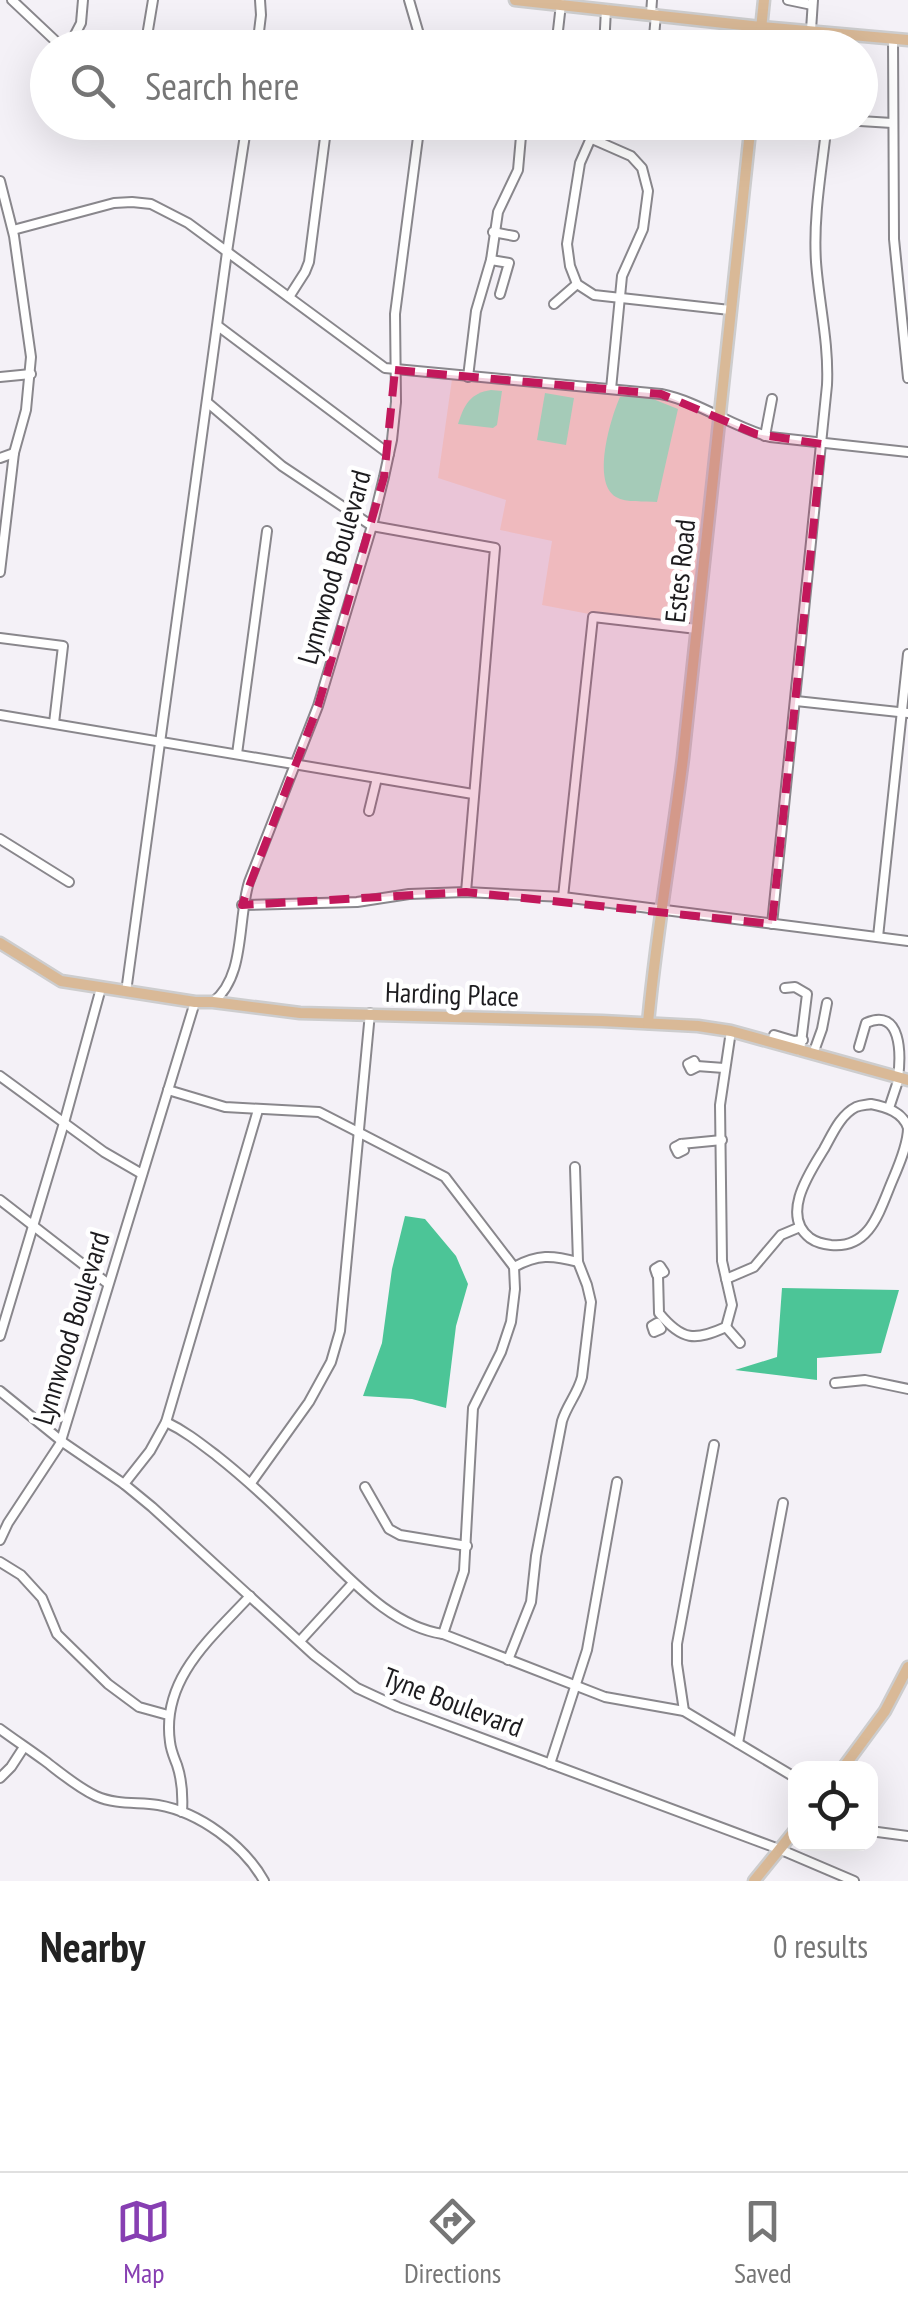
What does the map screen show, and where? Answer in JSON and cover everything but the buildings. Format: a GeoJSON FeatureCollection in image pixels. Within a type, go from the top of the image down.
{"type":"FeatureCollection","features":[{"type":"Feature","properties":{"kind":"main road"},"geometry":{"type":"LineString","coordinates":[[515,0],[811,30]]}},
{"type":"Feature","properties":{"kind":"main road"},"geometry":{"type":"LineString","coordinates":[[761,30],[764,0]]}},
{"type":"Feature","properties":{"kind":"main road"},"geometry":{"type":"LineString","coordinates":[[878,37],[908,40]]}},
{"type":"Feature","properties":{"kind":"main road","name":"Estes Road"},"geometry":{"type":"LineString","coordinates":[[648,1022],[697,630],[748,140]]}},
{"type":"Feature","properties":{"kind":"main road","name":"Harding Place"},"geometry":{"type":"LineString","coordinates":[[0,943],[61,982],[126,992],[298,1013],[698,1026],[801,1045],[813,1054],[902,1078]]}},
{"type":"Feature","properties":{"kind":"main road"},"geometry":{"type":"LineString","coordinates":[[848,1761],[885,1711],[908,1667]]}},
{"type":"Feature","properties":{"kind":"main road"},"geometry":{"type":"LineString","coordinates":[[754,1881],[788,1838]]}},
{"type":"Feature","properties":{"kind":"street"},"geometry":{"type":"LineString","coordinates":[[12,0],[45,30]]}},
{"type":"Feature","properties":{"kind":"street"},"geometry":{"type":"LineString","coordinates":[[77,30],[83,0]]}},
{"type":"Feature","properties":{"kind":"street"},"geometry":{"type":"LineString","coordinates":[[148,30],[152,0]]}},
{"type":"Feature","properties":{"kind":"street"},"geometry":{"type":"LineString","coordinates":[[259,30],[260,0]]}},
{"type":"Feature","properties":{"kind":"street"},"geometry":{"type":"LineString","coordinates":[[409,0],[418,30]]}},
{"type":"Feature","properties":{"kind":"street"},"geometry":{"type":"LineString","coordinates":[[652,0],[654,30]]}},
{"type":"Feature","properties":{"kind":"street"},"geometry":{"type":"LineString","coordinates":[[788,0],[812,2],[811,30]]}},
{"type":"Feature","properties":{"kind":"street"},"geometry":{"type":"LineString","coordinates":[[558,30],[560,4]]}},
{"type":"Feature","properties":{"kind":"street"},"geometry":{"type":"LineString","coordinates":[[605,30],[606,9]]}},
{"type":"Feature","properties":{"kind":"street"},"geometry":{"type":"LineString","coordinates":[[892,38],[894,239],[908,378]]}},
{"type":"Feature","properties":{"kind":"street"},"geometry":{"type":"LineString","coordinates":[[878,122],[892,123]]}},
{"type":"Feature","properties":{"kind":"street"},"geometry":{"type":"LineString","coordinates":[[126,992],[244,140]]}},
{"type":"Feature","properties":{"kind":"street"},"geometry":{"type":"LineString","coordinates":[[288,297],[309,262],[325,140]]}},
{"type":"Feature","properties":{"kind":"street","name":"Lynnwood Boulevard"},"geometry":{"type":"LineString","coordinates":[[213,1002],[228,988],[233,976],[248,882],[318,706],[372,526],[396,404],[395,314],[418,140]]}},
{"type":"Feature","properties":{"kind":"street"},"geometry":{"type":"LineString","coordinates":[[468,377],[476,311],[491,260],[493,232],[518,170],[521,140]]}},
{"type":"Feature","properties":{"kind":"street"},"geometry":{"type":"LineString","coordinates":[[589,140],[580,162],[567,244],[577,284],[594,295],[730,310]]}},
{"type":"Feature","properties":{"kind":"street"},"geometry":{"type":"LineString","coordinates":[[594,140],[630,156],[642,168],[648,191],[642,229],[622,276],[612,390]]}},
{"type":"Feature","properties":{"kind":"street"},"geometry":{"type":"LineString","coordinates":[[772,924],[828,356],[816,264],[825,140]]}},
{"type":"Feature","properties":{"kind":"street"},"geometry":{"type":"LineString","coordinates":[[0,181],[13,230],[30,334],[31,374],[14,453],[0,572]]}},
{"type":"Feature","properties":{"kind":"street"},"geometry":{"type":"LineString","coordinates":[[13,230],[114,202],[151,204],[174,214],[385,368],[676,397],[766,436],[908,452]]}},
{"type":"Feature","properties":{"kind":"street"},"geometry":{"type":"LineString","coordinates":[[493,232],[514,236]]}},
{"type":"Feature","properties":{"kind":"street"},"geometry":{"type":"LineString","coordinates":[[491,260],[508,264],[500,294]]}},
{"type":"Feature","properties":{"kind":"street"},"geometry":{"type":"LineString","coordinates":[[554,304],[577,284]]}},
{"type":"Feature","properties":{"kind":"street"},"geometry":{"type":"LineString","coordinates":[[218,326],[389,454]]}},
{"type":"Feature","properties":{"kind":"street"},"geometry":{"type":"LineString","coordinates":[[0,377],[31,374]]}},
{"type":"Feature","properties":{"kind":"street"},"geometry":{"type":"LineString","coordinates":[[766,436],[772,399]]}},
{"type":"Feature","properties":{"kind":"street"},"geometry":{"type":"LineString","coordinates":[[208,403],[282,466],[372,526],[495,548],[466,892]]}},
{"type":"Feature","properties":{"kind":"street"},"geometry":{"type":"LineString","coordinates":[[0,458],[14,453]]}},
{"type":"Feature","properties":{"kind":"street"},"geometry":{"type":"LineString","coordinates":[[236,754],[268,531]]}},
{"type":"Feature","properties":{"kind":"street"},"geometry":{"type":"LineString","coordinates":[[563,897],[593,618],[697,630]]}},
{"type":"Feature","properties":{"kind":"street"},"geometry":{"type":"LineString","coordinates":[[0,638],[63,646],[54,723]]}},
{"type":"Feature","properties":{"kind":"street"},"geometry":{"type":"LineString","coordinates":[[878,938],[905,713],[908,654]]}},
{"type":"Feature","properties":{"kind":"street"},"geometry":{"type":"LineString","coordinates":[[796,702],[905,713]]}},
{"type":"Feature","properties":{"kind":"street"},"geometry":{"type":"LineString","coordinates":[[0,715],[474,794]]}},
{"type":"Feature","properties":{"kind":"street"},"geometry":{"type":"LineString","coordinates":[[369,810],[377,778]]}},
{"type":"Feature","properties":{"kind":"street"},"geometry":{"type":"LineString","coordinates":[[0,839],[69,882]]}},
{"type":"Feature","properties":{"kind":"street"},"geometry":{"type":"LineString","coordinates":[[242,905],[357,902],[409,894],[466,892],[563,897],[908,941]]}},
{"type":"Feature","properties":{"kind":"street"},"geometry":{"type":"LineString","coordinates":[[784,988],[795,987],[806,994],[801,1045]]}},
{"type":"Feature","properties":{"kind":"street"},"geometry":{"type":"LineString","coordinates":[[0,1336],[102,988]]}},
{"type":"Feature","properties":{"kind":"street","name":"Lynnwood Boulevard"},"geometry":{"type":"LineString","coordinates":[[0,1540],[60,1444],[194,1002]]}},
{"type":"Feature","properties":{"kind":"street"},"geometry":{"type":"LineString","coordinates":[[813,1054],[827,1003]]}},
{"type":"Feature","properties":{"kind":"street"},"geometry":{"type":"LineString","coordinates":[[251,1482],[309,1402],[330,1363],[339,1334],[370,1013]]}},
{"type":"Feature","properties":{"kind":"street"},"geometry":{"type":"LineString","coordinates":[[860,1047],[866,1022],[880,1018],[888,1022],[897,1038],[902,1078],[889,1108]]}},
{"type":"Feature","properties":{"kind":"street"},"geometry":{"type":"LineString","coordinates":[[658,1275],[657,1304],[662,1323],[684,1336],[704,1337],[726,1326],[732,1305],[722,1262],[720,1104],[731,1032]]}},
{"type":"Feature","properties":{"kind":"street"},"geometry":{"type":"LineString","coordinates":[[697,1066],[724,1068]]}},
{"type":"Feature","properties":{"kind":"street"},"geometry":{"type":"LineString","coordinates":[[0,1076],[104,1152],[142,1174]]}},
{"type":"Feature","properties":{"kind":"street"},"geometry":{"type":"LineString","coordinates":[[168,1090],[225,1107],[319,1112],[445,1177],[514,1267],[516,1289],[511,1322],[471,1420],[464,1571],[443,1634]]}},
{"type":"Feature","properties":{"kind":"street"},"geometry":{"type":"LineString","coordinates":[[872,1104],[889,1108],[908,1128],[907,1144],[874,1223],[863,1238],[844,1246],[820,1244],[808,1237],[800,1227],[802,1184],[840,1120],[856,1107],[872,1104]]}},
{"type":"Feature","properties":{"kind":"street"},"geometry":{"type":"LineString","coordinates":[[124,1484],[150,1451],[166,1422],[258,1110]]}},
{"type":"Feature","properties":{"kind":"street"},"geometry":{"type":"LineString","coordinates":[[681,1144],[722,1140]]}},
{"type":"Feature","properties":{"kind":"street"},"geometry":{"type":"LineString","coordinates":[[508,1660],[531,1602],[536,1556],[565,1410],[582,1377],[591,1302],[578,1262],[575,1167]]}},
{"type":"Feature","properties":{"kind":"street"},"geometry":{"type":"LineString","coordinates":[[0,1200],[108,1284]]}},
{"type":"Feature","properties":{"kind":"street"},"geometry":{"type":"LineString","coordinates":[[726,1279],[754,1267],[781,1235],[800,1227]]}},
{"type":"Feature","properties":{"kind":"street"},"geometry":{"type":"LineString","coordinates":[[514,1267],[531,1257],[558,1256],[578,1262]]}},
{"type":"Feature","properties":{"kind":"street"},"geometry":{"type":"LineString","coordinates":[[726,1326],[740,1343]]}},
{"type":"Feature","properties":{"kind":"street"},"geometry":{"type":"LineString","coordinates":[[834,1383],[865,1380],[908,1389]]}},
{"type":"Feature","properties":{"kind":"street","name":"Tyne Boulevard"},"geometry":{"type":"LineString","coordinates":[[0,1392],[187,1536],[314,1655],[357,1688],[854,1881]]}},
{"type":"Feature","properties":{"kind":"street"},"geometry":{"type":"LineString","coordinates":[[166,1422],[251,1482],[353,1582],[405,1620],[605,1697],[684,1711],[788,1773]]}},
{"type":"Feature","properties":{"kind":"street"},"geometry":{"type":"LineString","coordinates":[[684,1711],[678,1644],[714,1444]]}},
{"type":"Feature","properties":{"kind":"street"},"geometry":{"type":"LineString","coordinates":[[550,1764],[587,1650],[617,1482]]}},
{"type":"Feature","properties":{"kind":"street"},"geometry":{"type":"LineString","coordinates":[[366,1487],[389,1528],[400,1535],[467,1546]]}},
{"type":"Feature","properties":{"kind":"street"},"geometry":{"type":"LineString","coordinates":[[738,1743],[783,1503]]}},
{"type":"Feature","properties":{"kind":"street"},"geometry":{"type":"LineString","coordinates":[[0,1562],[21,1575],[42,1598],[57,1634],[108,1684],[139,1707],[168,1715]]}},
{"type":"Feature","properties":{"kind":"street"},"geometry":{"type":"LineString","coordinates":[[300,1641],[353,1582]]}},
{"type":"Feature","properties":{"kind":"street"},"geometry":{"type":"LineString","coordinates":[[182,1812],[183,1796],[171,1750],[168,1715],[179,1680],[194,1657],[250,1596]]}},
{"type":"Feature","properties":{"kind":"street"},"geometry":{"type":"LineString","coordinates":[[0,1729],[96,1796],[129,1804],[159,1805],[218,1831],[244,1853],[264,1881]]}},
{"type":"Feature","properties":{"kind":"street"},"geometry":{"type":"LineString","coordinates":[[0,1778],[24,1747]]}},
{"type":"Feature","properties":{"kind":"street"},"geometry":{"type":"LineString","coordinates":[[878,1832],[908,1836]]}},
{"type":"Feature","properties":{"kind":"highlighted area"},"geometry":{"type":"Polygon","coordinates":[[[395,370],[661,394],[756,434],[822,444],[772,924],[466,892],[242,905],[318,706],[384,477],[395,370]]]}},
{"type":"Feature","properties":{"kind":"shaded area"},"geometry":{"type":"Polygon","coordinates":[[[452,379],[659,398],[714,418],[691,626],[542,605],[552,541],[500,530],[506,500],[438,478],[452,379]]]}},
{"type":"Feature","properties":{"kind":"green space"},"geometry":{"type":"Polygon","coordinates":[[[491,390],[502,391],[497,425],[493,428],[458,424],[469,401],[491,390]]]}},
{"type":"Feature","properties":{"kind":"green space"},"geometry":{"type":"Polygon","coordinates":[[[545,393],[574,398],[566,445],[537,440],[545,393]]]}},
{"type":"Feature","properties":{"kind":"green space"},"geometry":{"type":"Polygon","coordinates":[[[632,396],[678,409],[657,502],[616,497],[605,478],[605,449],[616,406],[620,397],[632,396]]]}},
{"type":"Feature","properties":{"kind":"green space"},"geometry":{"type":"Polygon","coordinates":[[[405,1216],[425,1219],[456,1256],[468,1284],[456,1326],[446,1408],[412,1399],[363,1396],[382,1343],[392,1269],[405,1216]]]}},
{"type":"Feature","properties":{"kind":"green space"},"geometry":{"type":"Polygon","coordinates":[[[782,1288],[899,1290],[881,1353],[817,1358],[817,1380],[735,1370],[777,1357],[782,1288]]]}}]}
